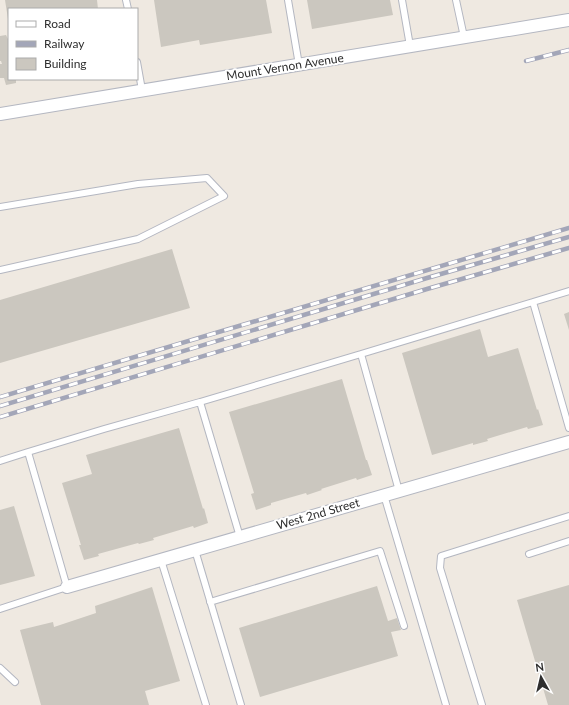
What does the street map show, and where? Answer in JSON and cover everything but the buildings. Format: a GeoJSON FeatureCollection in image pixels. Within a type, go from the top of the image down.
{"type":"FeatureCollection","features":[{"type":"Feature","properties":{"kind":"street","name":"Mount Vernon Avenue"},"geometry":{"type":"LineString","coordinates":[[0,114],[569,20]]}},
{"type":"Feature","properties":{"kind":"street","name":"West 2nd Street"},"geometry":{"type":"LineString","coordinates":[[68,587],[569,442]]}},
{"type":"Feature","properties":{"kind":"lane"},"geometry":{"type":"LineString","coordinates":[[288,0],[299,64]]}},
{"type":"Feature","properties":{"kind":"lane"},"geometry":{"type":"LineString","coordinates":[[402,0],[410,46]]}},
{"type":"Feature","properties":{"kind":"lane"},"geometry":{"type":"LineString","coordinates":[[456,0],[464,37]]}},
{"type":"Feature","properties":{"kind":"lane"},"geometry":{"type":"LineString","coordinates":[[138,68],[142,90]]}},
{"type":"Feature","properties":{"kind":"lane"},"geometry":{"type":"LineString","coordinates":[[0,208],[138,184],[207,178],[224,196],[138,239],[0,270]]}},
{"type":"Feature","properties":{"kind":"lane"},"geometry":{"type":"LineString","coordinates":[[0,461],[569,291]]}},
{"type":"Feature","properties":{"kind":"lane"},"geometry":{"type":"LineString","coordinates":[[533,302],[569,428]]}},
{"type":"Feature","properties":{"kind":"lane"},"geometry":{"type":"LineString","coordinates":[[361,354],[399,491]]}},
{"type":"Feature","properties":{"kind":"lane"},"geometry":{"type":"LineString","coordinates":[[200,402],[240,537]]}},
{"type":"Feature","properties":{"kind":"lane"},"geometry":{"type":"LineString","coordinates":[[0,609],[68,587],[28,452]]}},
{"type":"Feature","properties":{"kind":"lane"},"geometry":{"type":"LineString","coordinates":[[384,495],[446,705]]}},
{"type":"Feature","properties":{"kind":"lane"},"geometry":{"type":"LineString","coordinates":[[482,705],[440,568],[441,556],[569,516]]}},
{"type":"Feature","properties":{"kind":"lane"},"geometry":{"type":"LineString","coordinates":[[529,554],[569,541]]}},
{"type":"Feature","properties":{"kind":"lane"},"geometry":{"type":"LineString","coordinates":[[195,550],[241,705]]}},
{"type":"Feature","properties":{"kind":"lane"},"geometry":{"type":"LineString","coordinates":[[210,602],[380,551],[404,626]]}},
{"type":"Feature","properties":{"kind":"lane"},"geometry":{"type":"LineString","coordinates":[[161,560],[206,705]]}},
{"type":"Feature","properties":{"kind":"lane"},"geometry":{"type":"LineString","coordinates":[[0,668],[15,682]]}},
{"type":"Feature","properties":{"kind":"railway"},"geometry":{"type":"LineString","coordinates":[[526,61],[569,50]]}},
{"type":"Feature","properties":{"kind":"railway"},"geometry":{"type":"LineString","coordinates":[[0,397],[569,228]]}},
{"type":"Feature","properties":{"kind":"railway"},"geometry":{"type":"LineString","coordinates":[[0,406],[569,237]]}},
{"type":"Feature","properties":{"kind":"railway"},"geometry":{"type":"LineString","coordinates":[[0,417],[569,248]]}}]}
